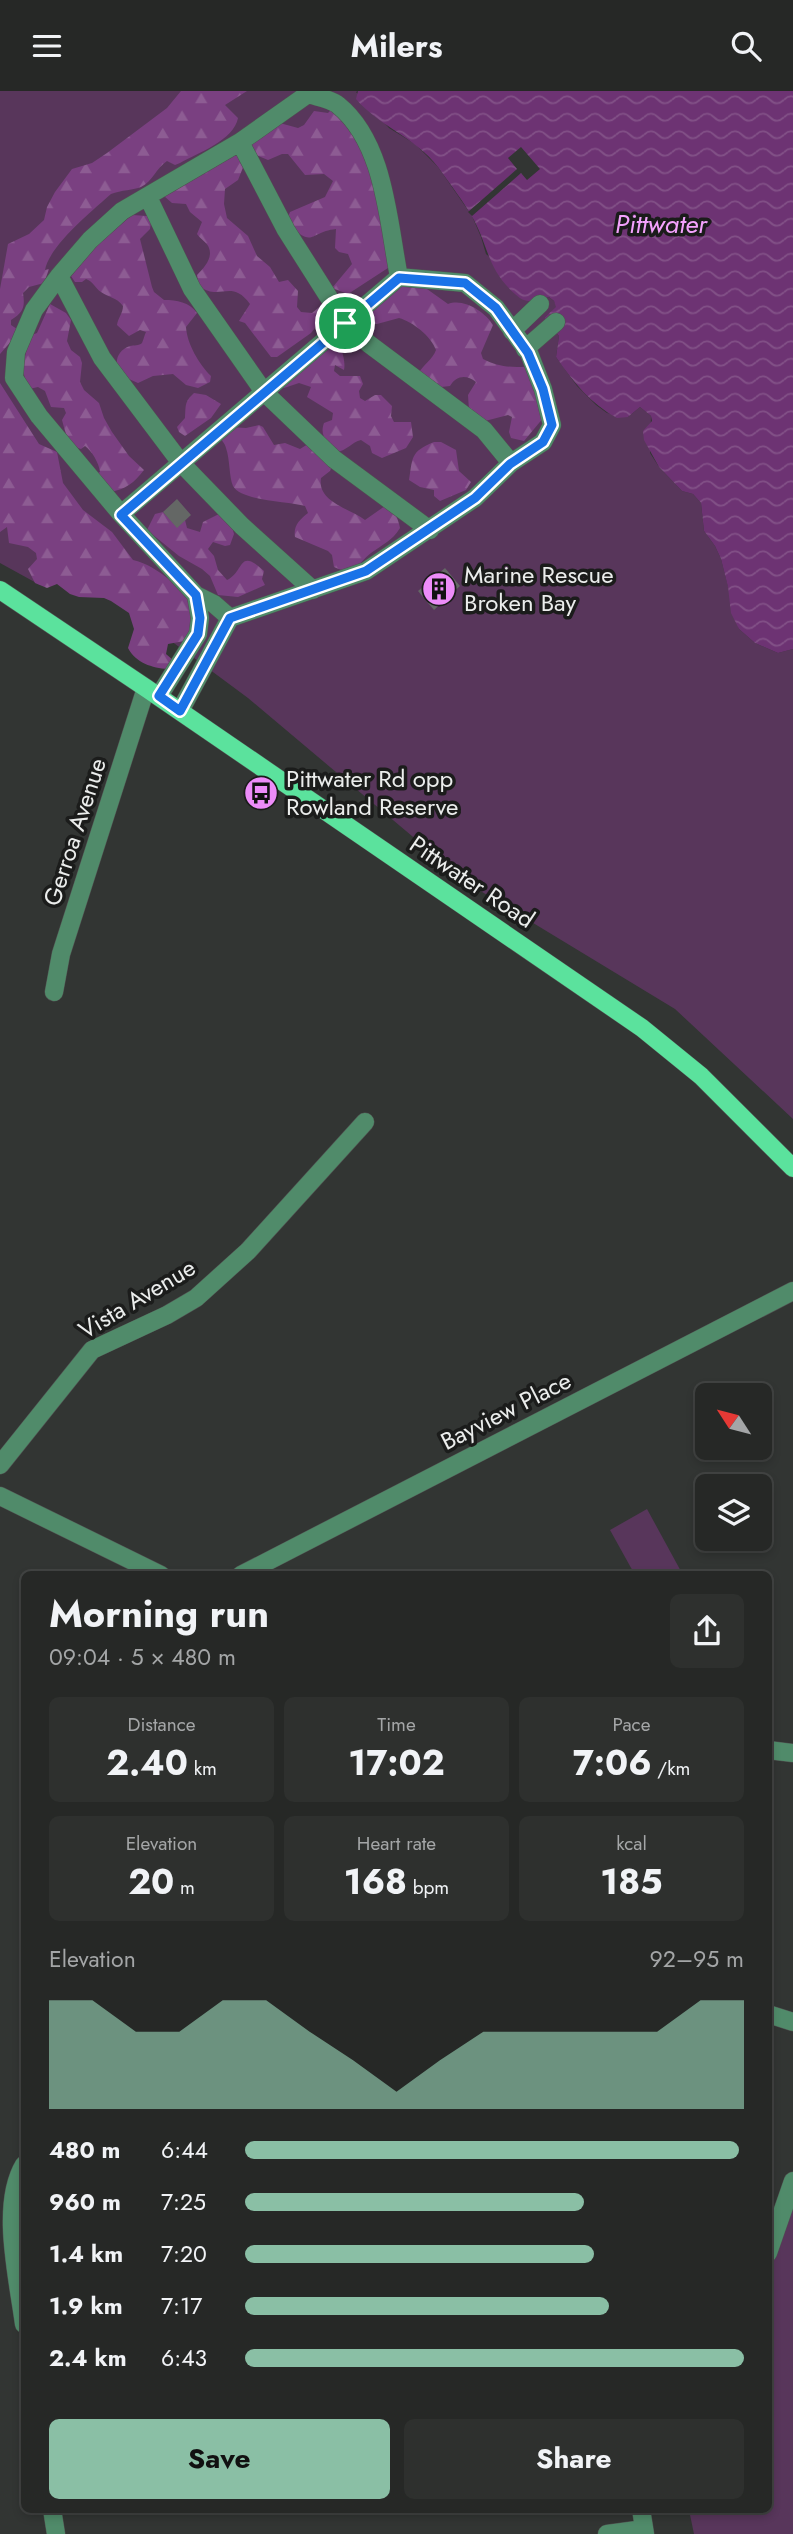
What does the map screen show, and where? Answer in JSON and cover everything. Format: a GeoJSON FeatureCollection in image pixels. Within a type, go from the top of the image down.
{"type":"FeatureCollection","features":[{"type":"Feature","properties":{"kind":"main road","name":"Pittwater Road"},"geometry":{"type":"LineString","coordinates":[[0,590],[642,1028],[701,1076],[793,1168]]}},
{"type":"Feature","properties":{"kind":"street"},"geometry":{"type":"LineString","coordinates":[[230,618],[214,604],[196,595],[121,515],[39,416],[14,378],[16,352],[34,310],[90,240],[122,211],[240,142],[309,92],[337,103],[361,130],[377,163],[399,278]]}},
{"type":"Feature","properties":{"kind":"street"},"geometry":{"type":"LineString","coordinates":[[240,142],[285,230],[345,323],[484,430],[510,464]]}},
{"type":"Feature","properties":{"kind":"street"},"geometry":{"type":"LineString","coordinates":[[148,197],[192,289],[264,392],[334,459],[430,530]]}},
{"type":"Feature","properties":{"kind":"street"},"geometry":{"type":"LineString","coordinates":[[59,276],[102,358],[181,463],[242,526],[313,590]]}},
{"type":"Feature","properties":{"kind":"street"},"geometry":{"type":"LineString","coordinates":[[121,515],[399,278],[465,283],[496,308],[525,349],[543,389],[552,425],[543,442],[510,464],[475,498],[366,571],[230,618],[180,711]]}},
{"type":"Feature","properties":{"kind":"street"},"geometry":{"type":"LineString","coordinates":[[512,331],[540,305]]}},
{"type":"Feature","properties":{"kind":"street"},"geometry":{"type":"LineString","coordinates":[[525,349],[556,322]]}},
{"type":"Feature","properties":{"kind":"street","name":"Gerroa Avenue"},"geometry":{"type":"LineString","coordinates":[[54,992],[61,954],[153,692],[198,634],[200,618],[196,595]]}},
{"type":"Feature","properties":{"kind":"street","name":"Vista Avenue"},"geometry":{"type":"LineString","coordinates":[[0,1465],[92,1350],[167,1315],[196,1298],[248,1251],[365,1122]]}},
{"type":"Feature","properties":{"kind":"street","name":"Bayview Place"},"geometry":{"type":"LineString","coordinates":[[250,1571],[793,1291]]}},
{"type":"Feature","properties":{"kind":"street"},"geometry":{"type":"LineString","coordinates":[[0,1496],[153,1571]]}},
{"type":"Feature","properties":{"kind":"street"},"geometry":{"type":"LineString","coordinates":[[772,1750],[793,1753]]}},
{"type":"Feature","properties":{"kind":"street"},"geometry":{"type":"LineString","coordinates":[[772,2015],[793,2022]]}},
{"type":"Feature","properties":{"kind":"street"},"geometry":{"type":"LineString","coordinates":[[21,2170],[9,2217],[21,2303]]}},
{"type":"Feature","properties":{"kind":"street"},"geometry":{"type":"LineString","coordinates":[[772,2241],[793,2181]]}},
{"type":"Feature","properties":{"kind":"street"},"geometry":{"type":"LineString","coordinates":[[53,2513],[56,2534]]}},
{"type":"Feature","properties":{"kind":"street"},"geometry":{"type":"LineString","coordinates":[[607,2534],[645,2531],[642,2513]]}},
{"type":"Feature","properties":{"kind":"shaded area"},"geometry":{"type":"Polygon","coordinates":[[[0,91],[358,91],[356,92],[389,128],[415,144],[438,167],[472,216],[486,254],[541,299],[549,297],[554,301],[557,307],[544,318],[559,336],[556,357],[577,386],[607,413],[628,417],[640,407],[651,416],[650,453],[659,467],[682,491],[693,494],[701,503],[704,531],[721,559],[739,629],[755,643],[778,653],[793,649],[793,1119],[675,1009],[469,884],[248,698],[78,572],[61,552],[40,585],[0,563],[0,91]]]}},
{"type":"Feature","properties":{"kind":"shaded area"},"geometry":{"type":"Polygon","coordinates":[[[647,1509],[681,1571],[633,1571],[610,1530],[647,1509]]]}},
{"type":"Feature","properties":{"kind":"shaded area"},"geometry":{"type":"Polygon","coordinates":[[[793,2206],[793,2534],[694,2534],[690,2513],[772,2513],[772,2261],[793,2206]]]}},
{"type":"Feature","properties":{"kind":"green space"},"geometry":{"type":"Polygon","coordinates":[[[181,91],[247,91],[225,105],[238,118],[230,133],[223,139],[175,165],[167,161],[141,187],[111,194],[73,229],[48,261],[45,270],[49,269],[44,283],[29,287],[23,293],[23,309],[11,320],[11,325],[20,331],[0,354],[0,289],[8,244],[29,234],[44,220],[55,192],[72,169],[92,163],[107,153],[167,108],[181,91]]]}},
{"type":"Feature","properties":{"kind":"green space"},"geometry":{"type":"Polygon","coordinates":[[[332,109],[373,142],[391,266],[348,294],[332,288],[352,264],[348,254],[335,248],[336,229],[307,237],[286,222],[290,212],[325,197],[333,181],[324,174],[305,175],[288,154],[268,160],[256,155],[249,144],[276,122],[298,128],[304,125],[314,111],[328,113],[332,109]]]}},
{"type":"Feature","properties":{"kind":"green space"},"geometry":{"type":"Polygon","coordinates":[[[238,154],[244,165],[238,180],[225,189],[227,218],[248,236],[257,256],[270,267],[279,282],[288,280],[298,291],[297,307],[301,312],[312,313],[323,304],[329,310],[311,333],[277,357],[271,357],[245,323],[239,321],[250,304],[243,296],[231,291],[213,292],[199,286],[197,275],[210,255],[208,246],[197,234],[202,222],[190,212],[186,204],[172,203],[164,196],[215,161],[238,154]]]}},
{"type":"Feature","properties":{"kind":"green space"},"geometry":{"type":"Polygon","coordinates":[[[132,215],[147,216],[151,222],[150,229],[140,239],[154,292],[164,300],[186,304],[197,313],[186,327],[187,333],[194,353],[211,376],[210,382],[198,388],[186,385],[173,374],[153,376],[138,383],[120,375],[117,366],[119,354],[125,348],[142,343],[146,332],[140,330],[129,336],[117,325],[123,306],[101,292],[89,280],[75,282],[71,276],[91,251],[132,215]]]}},
{"type":"Feature","properties":{"kind":"green space"},"geometry":{"type":"Polygon","coordinates":[[[404,282],[420,284],[448,304],[461,303],[474,307],[485,315],[493,325],[481,353],[483,359],[508,367],[534,366],[549,411],[524,441],[511,438],[509,432],[512,417],[508,415],[485,421],[469,410],[468,395],[476,382],[472,379],[462,377],[450,386],[441,387],[418,374],[436,350],[416,326],[399,318],[377,324],[363,322],[365,317],[404,282]]]}},
{"type":"Feature","properties":{"kind":"green space"},"geometry":{"type":"Polygon","coordinates":[[[50,304],[66,313],[71,320],[67,341],[71,350],[80,357],[80,382],[84,390],[99,403],[112,432],[129,456],[144,470],[133,482],[121,489],[110,492],[95,474],[100,472],[90,451],[85,446],[81,449],[77,447],[70,441],[62,420],[66,413],[64,408],[51,407],[45,391],[38,387],[29,389],[26,383],[24,362],[27,348],[50,304]]]}},
{"type":"Feature","properties":{"kind":"green space"},"geometry":{"type":"Polygon","coordinates":[[[334,337],[342,353],[344,370],[335,365],[334,371],[340,376],[360,376],[363,384],[359,391],[360,398],[365,401],[375,395],[381,395],[392,406],[391,416],[394,422],[411,422],[413,437],[406,448],[382,458],[372,453],[370,446],[361,440],[337,452],[325,439],[323,432],[324,423],[332,420],[333,413],[307,397],[311,387],[299,383],[284,388],[280,385],[334,337]]]}},
{"type":"Feature","properties":{"kind":"green space"},"geometry":{"type":"Polygon","coordinates":[[[0,383],[39,444],[57,452],[63,483],[83,510],[112,532],[133,560],[161,574],[202,610],[184,641],[168,644],[166,654],[174,661],[168,669],[145,664],[131,653],[128,648],[134,629],[129,613],[104,598],[79,597],[57,584],[47,588],[35,583],[28,569],[37,559],[36,553],[28,547],[9,543],[7,527],[0,532],[0,383]]]}},
{"type":"Feature","properties":{"kind":"green space"},"geometry":{"type":"Polygon","coordinates":[[[194,393],[206,395],[221,404],[211,418],[185,436],[177,427],[185,418],[187,402],[194,393]]]}},
{"type":"Feature","properties":{"kind":"green space"},"geometry":{"type":"Polygon","coordinates":[[[259,425],[274,445],[285,443],[300,449],[308,444],[333,462],[330,471],[321,478],[321,486],[329,499],[365,520],[385,506],[394,512],[400,528],[397,532],[356,568],[348,571],[334,567],[332,555],[328,551],[295,537],[298,523],[308,513],[305,506],[245,495],[233,486],[225,445],[218,434],[229,427],[246,428],[259,425]]]}},
{"type":"Feature","properties":{"kind":"green space"},"geometry":{"type":"Polygon","coordinates":[[[434,442],[441,442],[456,450],[459,471],[471,482],[466,490],[440,501],[434,496],[434,490],[420,487],[409,480],[414,456],[434,442]]]}},
{"type":"Feature","properties":{"kind":"green space"},"geometry":{"type":"Polygon","coordinates":[[[163,512],[177,527],[185,520],[187,528],[200,532],[203,522],[219,514],[232,527],[234,534],[230,545],[213,542],[208,549],[214,556],[218,570],[227,580],[243,563],[250,561],[264,571],[262,579],[265,585],[238,597],[218,595],[210,576],[179,556],[147,530],[155,514],[163,512]]]}},
{"type":"Feature","properties":{"kind":"water","name":"Pittwater"},"geometry":{"type":"Polygon","coordinates":[[[358,91],[793,91],[793,649],[778,653],[755,643],[739,629],[731,613],[721,559],[704,531],[701,503],[693,494],[682,491],[659,467],[644,440],[643,431],[652,421],[651,416],[640,407],[628,417],[617,418],[583,392],[556,357],[559,336],[544,318],[556,307],[554,301],[549,297],[524,300],[506,285],[494,268],[474,220],[438,167],[419,148],[365,108],[356,99],[358,91]]]}},
{"type":"Feature","properties":{"kind":"pier"},"geometry":{"type":"Polygon","coordinates":[[[521,147],[540,169],[527,180],[521,173],[472,216],[468,212],[517,169],[508,158],[521,147]]]}},
{"type":"Feature","properties":{"kind":"building"},"geometry":{"type":"Polygon","coordinates":[[[177,499],[191,515],[177,528],[163,512],[177,499]]]}},
{"type":"Feature","properties":{"kind":"building","name":"Marine Rescue Broken Bay"},"geometry":{"type":"Polygon","coordinates":[[[445,568],[460,586],[434,610],[418,591],[445,568]]]}},
{"type":"Feature","properties":{"kind":"place","name":"Marine Rescue Broken Bay"},"geometry":{"type":"Point","coordinates":[439,589]}},
{"type":"Feature","properties":{"kind":"place","name":"Pittwater Rd opp Rowland Reserve"},"geometry":{"type":"Point","coordinates":[261,793]}},
{"type":"Feature","properties":{"kind":"route"},"geometry":{"type":"LineString","coordinates":[[399,278],[465,283],[496,308],[528,353],[543,389],[552,425],[543,442],[510,464],[475,498],[366,571],[230,618],[180,711],[159,696],[198,634],[200,618],[196,595],[121,515],[345,323],[399,278]]}}]}
